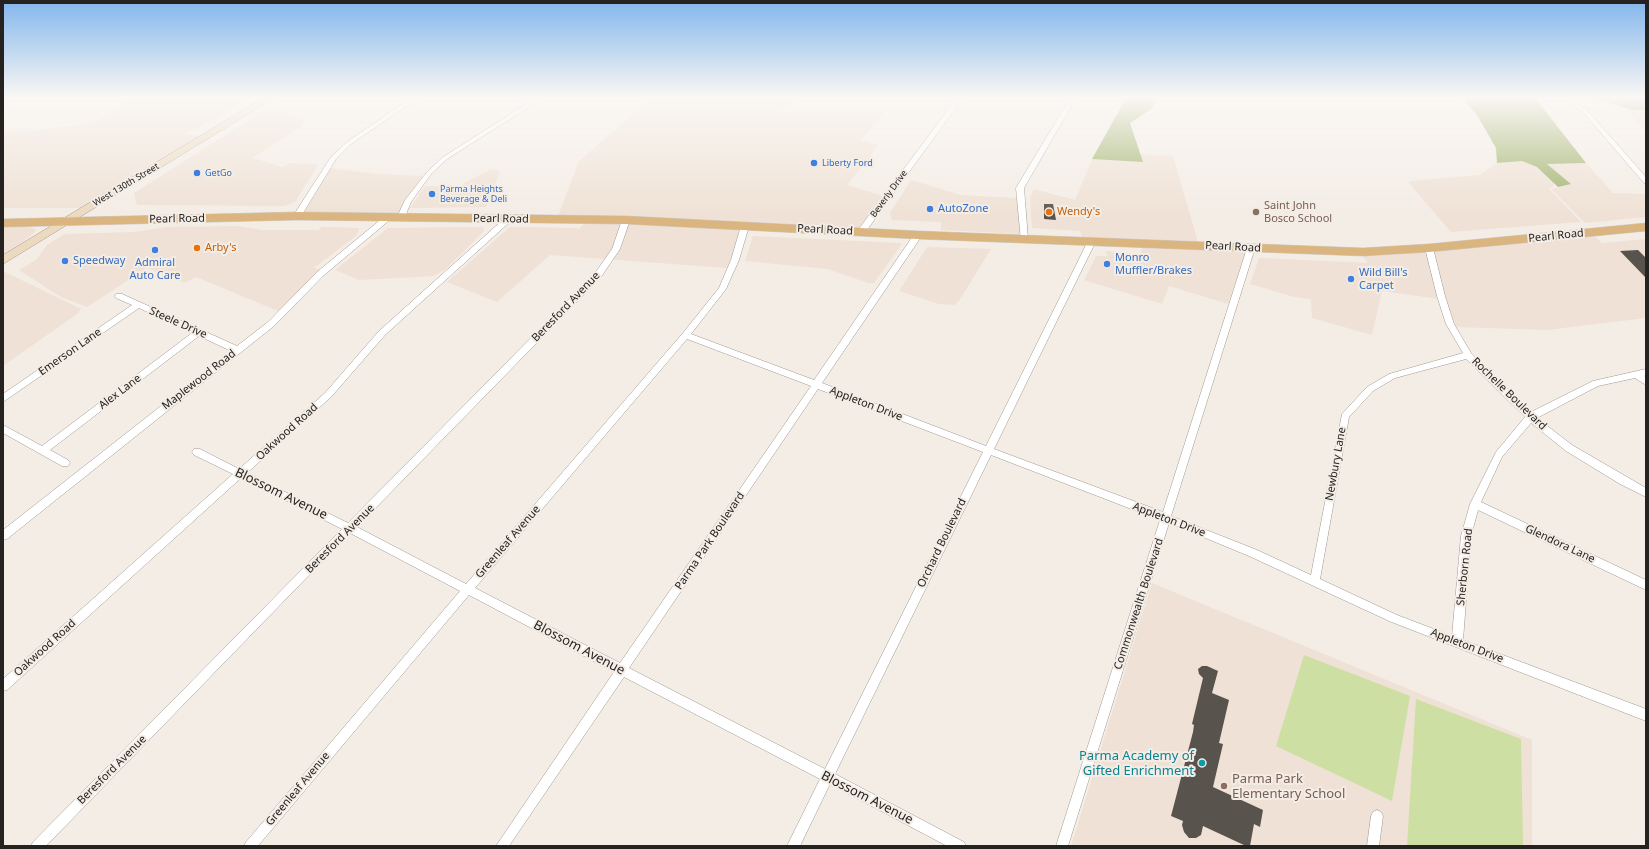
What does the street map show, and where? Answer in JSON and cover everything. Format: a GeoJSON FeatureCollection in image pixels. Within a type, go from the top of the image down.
{"type":"FeatureCollection","features":[{"type":"Feature","properties":{"kind":"main road","name":"West 130th Street"},"geometry":{"type":"LineString","coordinates":[[3,260],[204,138]]}},
{"type":"Feature","properties":{"kind":"main road","name":"Pearl Road"},"geometry":{"type":"LineString","coordinates":[[3,223],[297,216],[626,220],[918,235],[1092,240],[1363,252],[1429,248],[1646,227]]}},
{"type":"Feature","properties":{"kind":"street"},"geometry":{"type":"LineString","coordinates":[[297,216],[334,158],[349,143],[357,138]]}},
{"type":"Feature","properties":{"kind":"street"},"geometry":{"type":"LineString","coordinates":[[401,217],[408,202],[429,173],[445,158],[477,138]]}},
{"type":"Feature","properties":{"kind":"street","name":"Beverly Drive"},"geometry":{"type":"LineString","coordinates":[[861,232],[931,138]]}},
{"type":"Feature","properties":{"kind":"street"},"geometry":{"type":"LineString","coordinates":[[1024,239],[1020,188],[1050,138]]}},
{"type":"Feature","properties":{"kind":"street"},"geometry":{"type":"LineString","coordinates":[[1608,138],[1646,180]]}},
{"type":"Feature","properties":{"kind":"street","name":"Maplewood Road"},"geometry":{"type":"LineString","coordinates":[[3,536],[271,324],[320,274],[388,218]]}},
{"type":"Feature","properties":{"kind":"street","name":"Oakwood Road"},"geometry":{"type":"LineString","coordinates":[[3,686],[328,395],[382,333],[509,219]]}},
{"type":"Feature","properties":{"kind":"street","name":"Beresford Avenue"},"geometry":{"type":"LineString","coordinates":[[37,846],[598,275],[616,249],[626,220]]}},
{"type":"Feature","properties":{"kind":"street","name":"Greenleaf Avenue"},"geometry":{"type":"LineString","coordinates":[[250,846],[686,335],[722,289],[735,260],[745,226]]}},
{"type":"Feature","properties":{"kind":"street","name":"Parma Park Boulevard"},"geometry":{"type":"LineString","coordinates":[[502,846],[918,235]]}},
{"type":"Feature","properties":{"kind":"street","name":"Orchard Boulevard"},"geometry":{"type":"LineString","coordinates":[[793,846],[1092,240]]}},
{"type":"Feature","properties":{"kind":"street","name":"Commonwealth Boulevard"},"geometry":{"type":"LineString","coordinates":[[1062,846],[1251,248]]}},
{"type":"Feature","properties":{"kind":"street","name":"Rochelle Boulevard"},"geometry":{"type":"LineString","coordinates":[[1429,248],[1450,324],[1468,355],[1530,417],[1569,448],[1623,481],[1646,493]]}},
{"type":"Feature","properties":{"kind":"street","name":"Steele Drive"},"geometry":{"type":"LineString","coordinates":[[119,296],[238,350]]}},
{"type":"Feature","properties":{"kind":"street","name":"Emerson Lane"},"geometry":{"type":"LineString","coordinates":[[3,399],[138,305]]}},
{"type":"Feature","properties":{"kind":"street","name":"Alex Lane"},"geometry":{"type":"LineString","coordinates":[[42,451],[198,332]]}},
{"type":"Feature","properties":{"kind":"street","name":"Appleton Drive"},"geometry":{"type":"LineString","coordinates":[[686,335],[1166,518],[1253,553],[1394,618],[1646,715]]}},
{"type":"Feature","properties":{"kind":"street","name":"Newbury Lane"},"geometry":{"type":"LineString","coordinates":[[1315,581],[1345,416],[1370,389],[1392,376],[1468,355]]}},
{"type":"Feature","properties":{"kind":"street"},"geometry":{"type":"LineString","coordinates":[[1642,373],[1646,382]]}},
{"type":"Feature","properties":{"kind":"street","name":"Sherborn Road"},"geometry":{"type":"LineString","coordinates":[[1457,643],[1466,536],[1474,504],[1499,455],[1530,417],[1596,383],[1642,373]]}},
{"type":"Feature","properties":{"kind":"street"},"geometry":{"type":"LineString","coordinates":[[3,429],[65,463]]}},
{"type":"Feature","properties":{"kind":"street","name":"Blossom Avenue"},"geometry":{"type":"LineString","coordinates":[[197,452],[351,528],[467,590],[960,846]]}},
{"type":"Feature","properties":{"kind":"street","name":"Glendora Lane"},"geometry":{"type":"LineString","coordinates":[[1474,504],[1646,585]]}},
{"type":"Feature","properties":{"kind":"street"},"geometry":{"type":"LineString","coordinates":[[1373,846],[1377,816]]}},
{"type":"Feature","properties":{"kind":"shaded area"},"geometry":{"type":"Polygon","coordinates":[[[3,138],[197,138],[83,208],[3,208],[3,138]]]}},
{"type":"Feature","properties":{"kind":"shaded area"},"geometry":{"type":"Polygon","coordinates":[[[221,138],[284,138],[253,158],[282,167],[290,163],[318,165],[295,202],[285,206],[137,205],[134,193],[221,138]]]}},
{"type":"Feature","properties":{"kind":"shaded area"},"geometry":{"type":"Polygon","coordinates":[[[606,138],[863,138],[861,140],[879,145],[847,185],[883,196],[858,229],[558,216],[579,161],[606,138]]]}},
{"type":"Feature","properties":{"kind":"shaded area"},"geometry":{"type":"Polygon","coordinates":[[[1140,154],[1173,156],[1200,249],[1246,251],[1228,304],[1169,286],[1162,304],[1084,280],[1096,256],[1107,256],[1106,251],[1124,252],[1139,256],[1145,241],[1082,238],[1080,231],[1032,228],[1030,197],[1034,189],[1075,200],[1092,159],[1143,162],[1140,154]]]}},
{"type":"Feature","properties":{"kind":"shaded area"},"geometry":{"type":"Polygon","coordinates":[[[1522,161],[1537,167],[1555,184],[1549,189],[1581,222],[1451,232],[1409,183],[1411,181],[1480,175],[1497,163],[1522,161]]]}},
{"type":"Feature","properties":{"kind":"shaded area"},"geometry":{"type":"Polygon","coordinates":[[[1586,163],[1613,193],[1646,194],[1646,217],[1585,223],[1551,189],[1570,184],[1547,164],[1586,163]]]}},
{"type":"Feature","properties":{"kind":"shaded area"},"geometry":{"type":"Polygon","coordinates":[[[330,168],[377,174],[424,176],[406,200],[399,215],[304,213],[330,168]]]}},
{"type":"Feature","properties":{"kind":"shaded area"},"geometry":{"type":"Polygon","coordinates":[[[491,169],[496,169],[500,172],[486,207],[410,208],[425,186],[461,187],[464,183],[491,169]]]}},
{"type":"Feature","properties":{"kind":"shaded area"},"geometry":{"type":"Polygon","coordinates":[[[911,180],[961,195],[1018,198],[1021,234],[941,230],[941,222],[892,220],[890,213],[911,180]]]}},
{"type":"Feature","properties":{"kind":"shaded area"},"geometry":{"type":"Polygon","coordinates":[[[586,222],[740,228],[727,268],[550,255],[497,302],[447,282],[510,227],[577,228],[578,230],[586,222]]]}},
{"type":"Feature","properties":{"kind":"shaded area"},"geometry":{"type":"Polygon","coordinates":[[[27,226],[35,229],[36,231],[24,241],[3,254],[3,227],[27,226]]]}},
{"type":"Feature","properties":{"kind":"shaded area"},"geometry":{"type":"Polygon","coordinates":[[[238,226],[262,230],[318,230],[322,227],[359,228],[357,235],[318,265],[313,267],[320,270],[278,311],[196,277],[185,283],[147,268],[87,307],[61,297],[19,270],[36,260],[47,245],[65,234],[134,232],[167,227],[238,226]]]}},
{"type":"Feature","properties":{"kind":"shaded area"},"geometry":{"type":"Polygon","coordinates":[[[483,227],[484,231],[446,269],[434,276],[359,280],[335,270],[388,228],[483,227]]]}},
{"type":"Feature","properties":{"kind":"shaded area"},"geometry":{"type":"Polygon","coordinates":[[[1592,234],[1602,243],[1646,239],[1646,318],[1547,330],[1456,327],[1446,300],[1382,291],[1372,335],[1312,318],[1311,299],[1294,297],[1250,284],[1259,258],[1368,263],[1361,254],[1592,234]]]}},
{"type":"Feature","properties":{"kind":"shaded area"},"geometry":{"type":"Polygon","coordinates":[[[753,236],[902,244],[874,283],[868,283],[827,269],[745,261],[753,236]]]}},
{"type":"Feature","properties":{"kind":"shaded area"},"geometry":{"type":"Polygon","coordinates":[[[927,247],[991,249],[959,301],[954,305],[939,304],[899,291],[927,247]]]}},
{"type":"Feature","properties":{"kind":"shaded area"},"geometry":{"type":"Polygon","coordinates":[[[3,271],[81,309],[77,314],[3,366],[3,271]]]}},
{"type":"Feature","properties":{"kind":"shaded area"},"geometry":{"type":"Polygon","coordinates":[[[1152,583],[1532,740],[1532,846],[1071,846],[1152,583]]]}},
{"type":"Feature","properties":{"kind":"green space"},"geometry":{"type":"Polygon","coordinates":[[[1104,138],[1135,138],[1143,162],[1092,159],[1104,138]]]}},
{"type":"Feature","properties":{"kind":"green space"},"geometry":{"type":"Polygon","coordinates":[[[1490,138],[1566,138],[1586,163],[1547,164],[1571,184],[1558,187],[1537,167],[1522,161],[1497,163],[1496,148],[1490,138]]]}},
{"type":"Feature","properties":{"kind":"green space"},"geometry":{"type":"Polygon","coordinates":[[[1304,655],[1410,696],[1392,801],[1276,746],[1304,655]]]}},
{"type":"Feature","properties":{"kind":"green space"},"geometry":{"type":"Polygon","coordinates":[[[1416,699],[1521,739],[1523,846],[1407,846],[1416,699]]]}},
{"type":"Feature","properties":{"kind":"building","name":"Wendy's"},"geometry":{"type":"Polygon","coordinates":[[[1044,204],[1053,204],[1056,220],[1044,219],[1044,204]]]}},
{"type":"Feature","properties":{"kind":"building"},"geometry":{"type":"Polygon","coordinates":[[[1638,250],[1646,258],[1646,278],[1620,251],[1638,250]]]}},
{"type":"Feature","properties":{"kind":"building","name":"Parma Academy of Gifted Enrichment"},"geometry":{"type":"Polygon","coordinates":[[[1202,666],[1207,666],[1218,671],[1212,693],[1229,700],[1219,743],[1223,744],[1213,787],[1263,810],[1260,827],[1254,824],[1250,846],[1246,846],[1203,826],[1201,835],[1196,838],[1189,838],[1184,832],[1182,825],[1183,821],[1171,816],[1193,732],[1194,725],[1192,724],[1203,678],[1199,674],[1198,669],[1202,666]]]}},
{"type":"Feature","properties":{"kind":"place","name":"Liberty Ford"},"geometry":{"type":"Point","coordinates":[814,163]}},
{"type":"Feature","properties":{"kind":"place","name":"GetGo"},"geometry":{"type":"Point","coordinates":[197,173]}},
{"type":"Feature","properties":{"kind":"place","name":"Parma Heights Beverage & Deli"},"geometry":{"type":"Point","coordinates":[432,194]}},
{"type":"Feature","properties":{"kind":"place","name":"AutoZone"},"geometry":{"type":"Point","coordinates":[930,209]}},
{"type":"Feature","properties":{"kind":"place","name":"Wendy's"},"geometry":{"type":"Point","coordinates":[1049,212]}},
{"type":"Feature","properties":{"kind":"place","name":"Saint John Bosco School"},"geometry":{"type":"Point","coordinates":[1256,212]}},
{"type":"Feature","properties":{"kind":"place","name":"Arby's"},"geometry":{"type":"Point","coordinates":[197,248]}},
{"type":"Feature","properties":{"kind":"place","name":"Admiral Auto Care"},"geometry":{"type":"Point","coordinates":[155,250]}},
{"type":"Feature","properties":{"kind":"place","name":"Speedway"},"geometry":{"type":"Point","coordinates":[65,261]}},
{"type":"Feature","properties":{"kind":"place","name":"Monro Muffler/Brakes"},"geometry":{"type":"Point","coordinates":[1107,264]}},
{"type":"Feature","properties":{"kind":"place","name":"Wild Bill's Carpet"},"geometry":{"type":"Point","coordinates":[1351,279]}},
{"type":"Feature","properties":{"kind":"place","name":"Parma Academy of Gifted Enrichment"},"geometry":{"type":"Point","coordinates":[1202,763]}},
{"type":"Feature","properties":{"kind":"place","name":"Parma Park Elementary School"},"geometry":{"type":"Point","coordinates":[1224,786]}}]}
